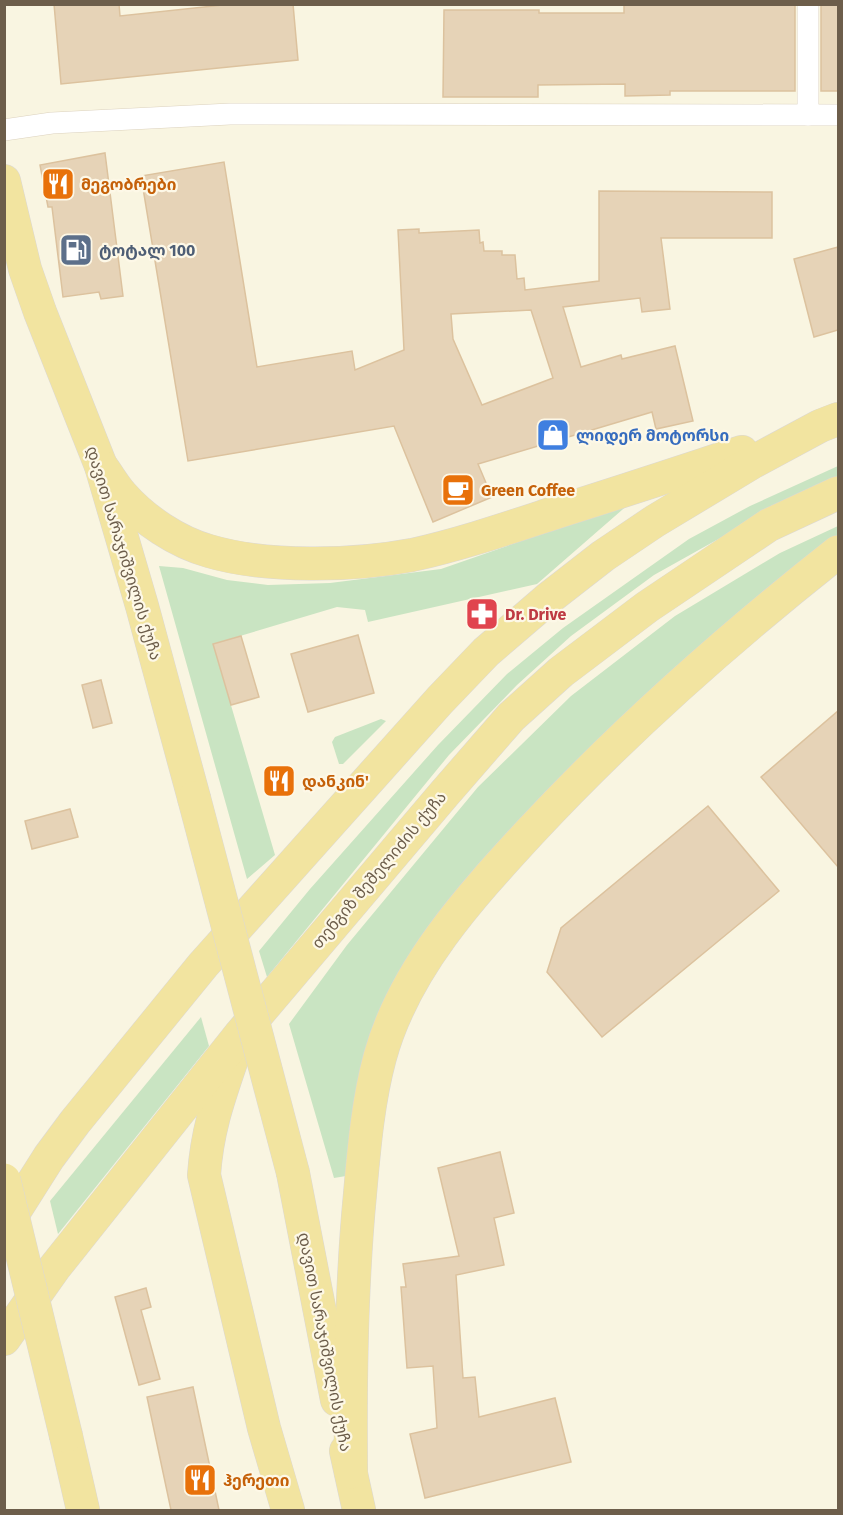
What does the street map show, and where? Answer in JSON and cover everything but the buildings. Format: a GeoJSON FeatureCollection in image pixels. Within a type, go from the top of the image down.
{"type":"FeatureCollection","features":[{"type":"Feature","properties":{"kind":"main road","name":"დავით სარაჯიშვილის ქუჩა"},"geometry":{"type":"LineString","coordinates":[[4,181],[25,269],[101,466],[194,798],[293,1173],[359,1510]]}},
{"type":"Feature","properties":{"kind":"main road"},"geometry":{"type":"LineString","coordinates":[[4,290],[21,298],[40,312]]}},
{"type":"Feature","properties":{"kind":"main road"},"geometry":{"type":"LineString","coordinates":[[101,466],[122,495],[143,516],[171,534],[207,551],[248,560],[340,562],[411,555],[473,539],[830,423]]}},
{"type":"Feature","properties":{"kind":"main road"},"geometry":{"type":"LineString","coordinates":[[4,1228],[49,1157],[75,1122],[203,965],[440,700],[486,652],[549,598],[646,526],[753,462],[830,423]]}},
{"type":"Feature","properties":{"kind":"main road","name":"თენგიზ შეშელიძის ქუჩა"},"geometry":{"type":"LineString","coordinates":[[4,1339],[55,1267],[239,1036],[511,717],[561,672],[647,607],[769,525],[838,493]]}},
{"type":"Feature","properties":{"kind":"main road"},"geometry":{"type":"LineString","coordinates":[[351,1472],[351,1323],[362,1168],[370,1106],[380,1056],[399,1006],[430,952],[485,881],[560,801],[674,688],[768,607],[838,552]]}},
{"type":"Feature","properties":{"kind":"main road"},"geometry":{"type":"LineString","coordinates":[[239,1036],[213,1115],[206,1144],[204,1175],[264,1428],[288,1510]]}},
{"type":"Feature","properties":{"kind":"main road"},"geometry":{"type":"LineString","coordinates":[[4,1180],[83,1510]]}},
{"type":"Feature","properties":{"kind":"street"},"geometry":{"type":"LineString","coordinates":[[808,4],[808,115]]}},
{"type":"Feature","properties":{"kind":"street"},"geometry":{"type":"LineString","coordinates":[[4,130],[52,123],[230,114],[838,115]]}},
{"type":"Feature","properties":{"kind":"green space"},"geometry":{"type":"Polygon","coordinates":[[[838,466],[838,478],[756,518],[654,575],[571,636],[517,685],[449,755],[267,977],[259,951],[310,889],[438,745],[507,674],[563,628],[689,539],[750,506],[838,466]]]}},
{"type":"Feature","properties":{"kind":"green space"},"geometry":{"type":"Polygon","coordinates":[[[630,503],[537,584],[368,622],[365,610],[337,607],[213,644],[275,855],[247,879],[159,566],[183,568],[227,580],[268,585],[330,583],[441,569],[630,503]]]}},
{"type":"Feature","properties":{"kind":"green space"},"geometry":{"type":"Polygon","coordinates":[[[838,526],[838,544],[449,909],[352,1175],[334,1178],[289,1024],[347,945],[478,787],[571,696],[675,616],[780,553],[838,526]]]}},
{"type":"Feature","properties":{"kind":"green space"},"geometry":{"type":"Polygon","coordinates":[[[381,719],[386,721],[343,764],[339,764],[332,742],[335,737],[381,719]]]}},
{"type":"Feature","properties":{"kind":"green space"},"geometry":{"type":"Polygon","coordinates":[[[201,1017],[209,1046],[58,1234],[50,1201],[201,1017]]]}},
{"type":"Feature","properties":{"kind":"place","name":"მეგობრები"},"geometry":{"type":"Point","coordinates":[58,184]}},
{"type":"Feature","properties":{"kind":"place","name":"ტოტალ 100"},"geometry":{"type":"Point","coordinates":[76,250]}},
{"type":"Feature","properties":{"kind":"place","name":"ლიდერ მოტორსი"},"geometry":{"type":"Point","coordinates":[553,435]}},
{"type":"Feature","properties":{"kind":"place","name":"Green Coffee"},"geometry":{"type":"Point","coordinates":[458,490]}},
{"type":"Feature","properties":{"kind":"place","name":"Dr. Drive"},"geometry":{"type":"Point","coordinates":[482,614]}},
{"type":"Feature","properties":{"kind":"place","name":"დანკინ'"},"geometry":{"type":"Point","coordinates":[279,781]}},
{"type":"Feature","properties":{"kind":"place","name":"ჰერეთი"},"geometry":{"type":"Point","coordinates":[200,1480]}}]}
